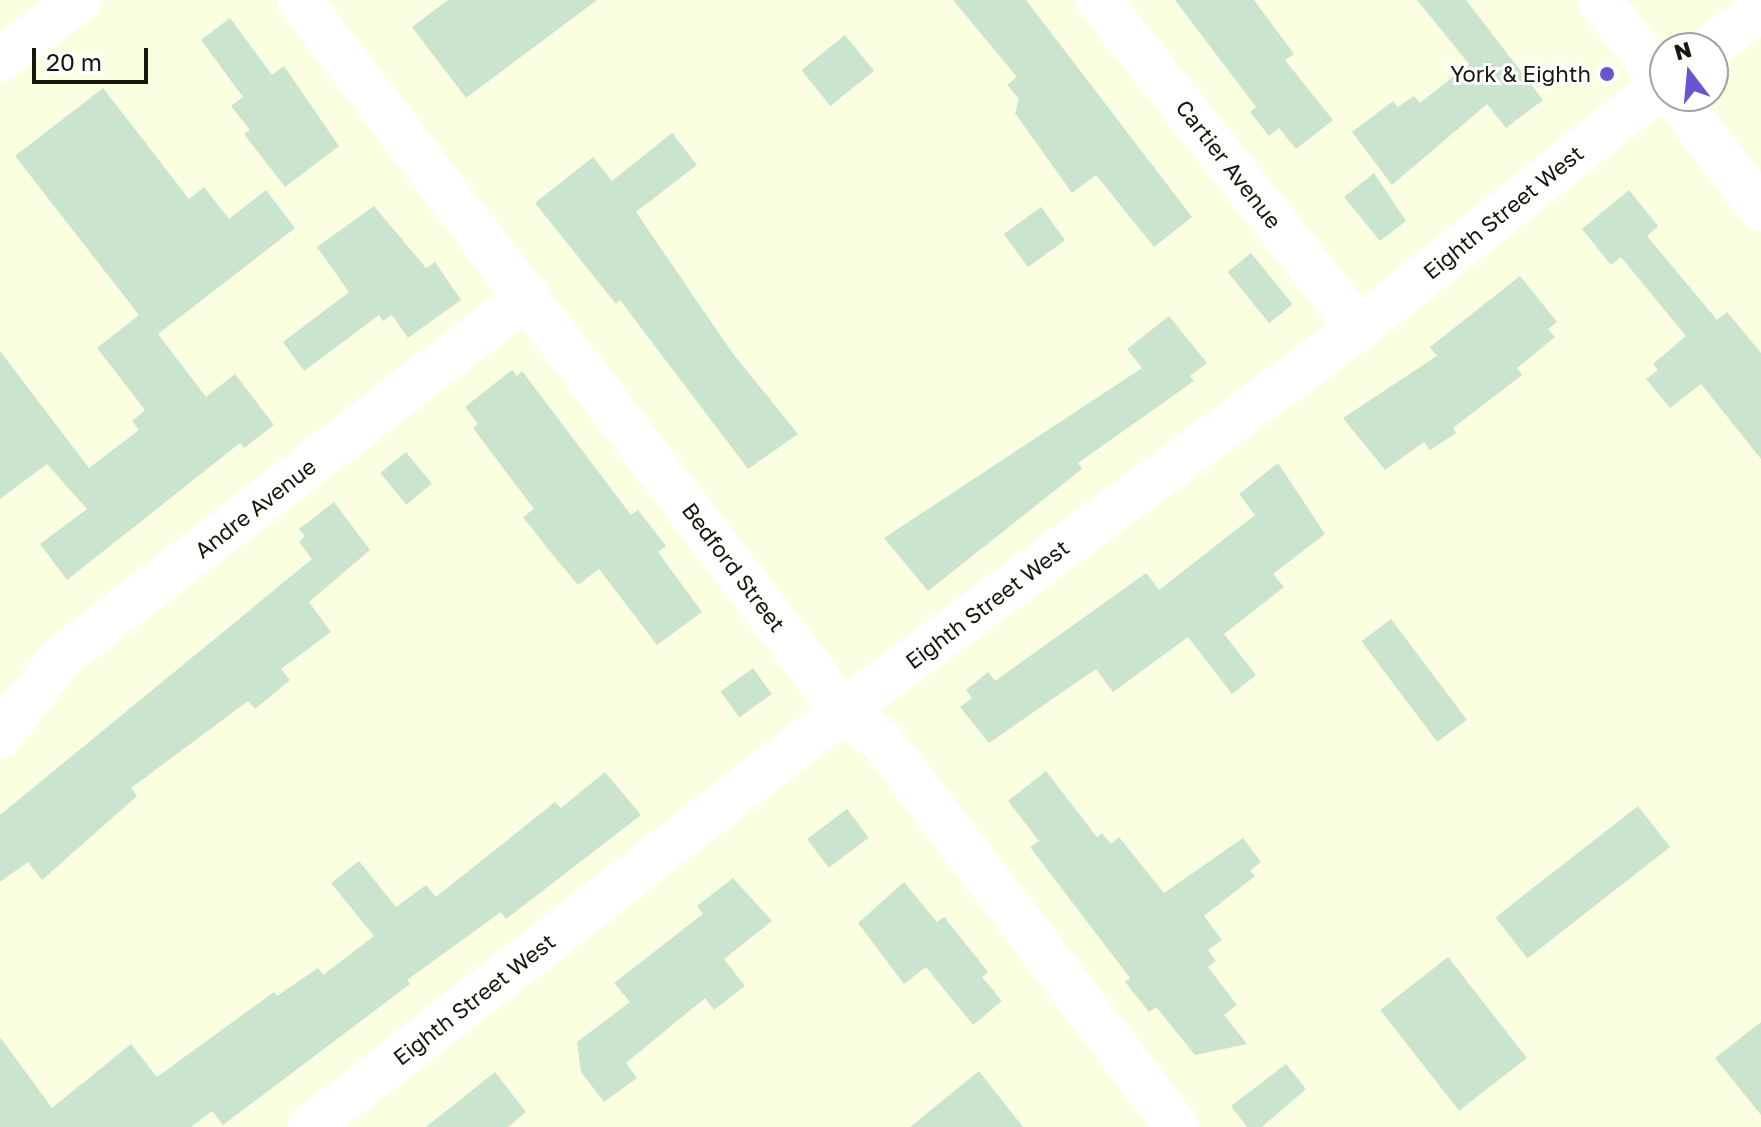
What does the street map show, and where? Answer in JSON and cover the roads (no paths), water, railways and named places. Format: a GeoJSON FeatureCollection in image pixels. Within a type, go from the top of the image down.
{"type":"FeatureCollection","features":[{"type":"Feature","properties":{"kind":"street"},"geometry":{"type":"LineString","coordinates":[[0,60],[79,0]]}},
{"type":"Feature","properties":{"kind":"street","name":"Bedford Street"},"geometry":{"type":"LineString","coordinates":[[299,0],[843,711],[882,741],[1165,1123]]}},
{"type":"Feature","properties":{"kind":"street","name":"Cartier Avenue"},"geometry":{"type":"LineString","coordinates":[[1098,0],[1359,328]]}},
{"type":"Feature","properties":{"kind":"street"},"geometry":{"type":"LineString","coordinates":[[1599,0],[1649,64]]}},
{"type":"Feature","properties":{"kind":"street"},"geometry":{"type":"LineString","coordinates":[[1729,33],[1761,8]]}},
{"type":"Feature","properties":{"kind":"street","name":"Eighth Street West"},"geometry":{"type":"LineString","coordinates":[[310,1127],[843,711],[1359,328],[1649,97]]}},
{"type":"Feature","properties":{"kind":"street"},"geometry":{"type":"LineString","coordinates":[[1686,112],[1761,209]]}},
{"type":"Feature","properties":{"kind":"street","name":"Andre Avenue"},"geometry":{"type":"LineString","coordinates":[[0,736],[62,657],[528,296]]}},
{"type":"Feature","properties":{"kind":"place","name":"York & Eighth"},"geometry":{"type":"Point","coordinates":[1607,74]}}]}
